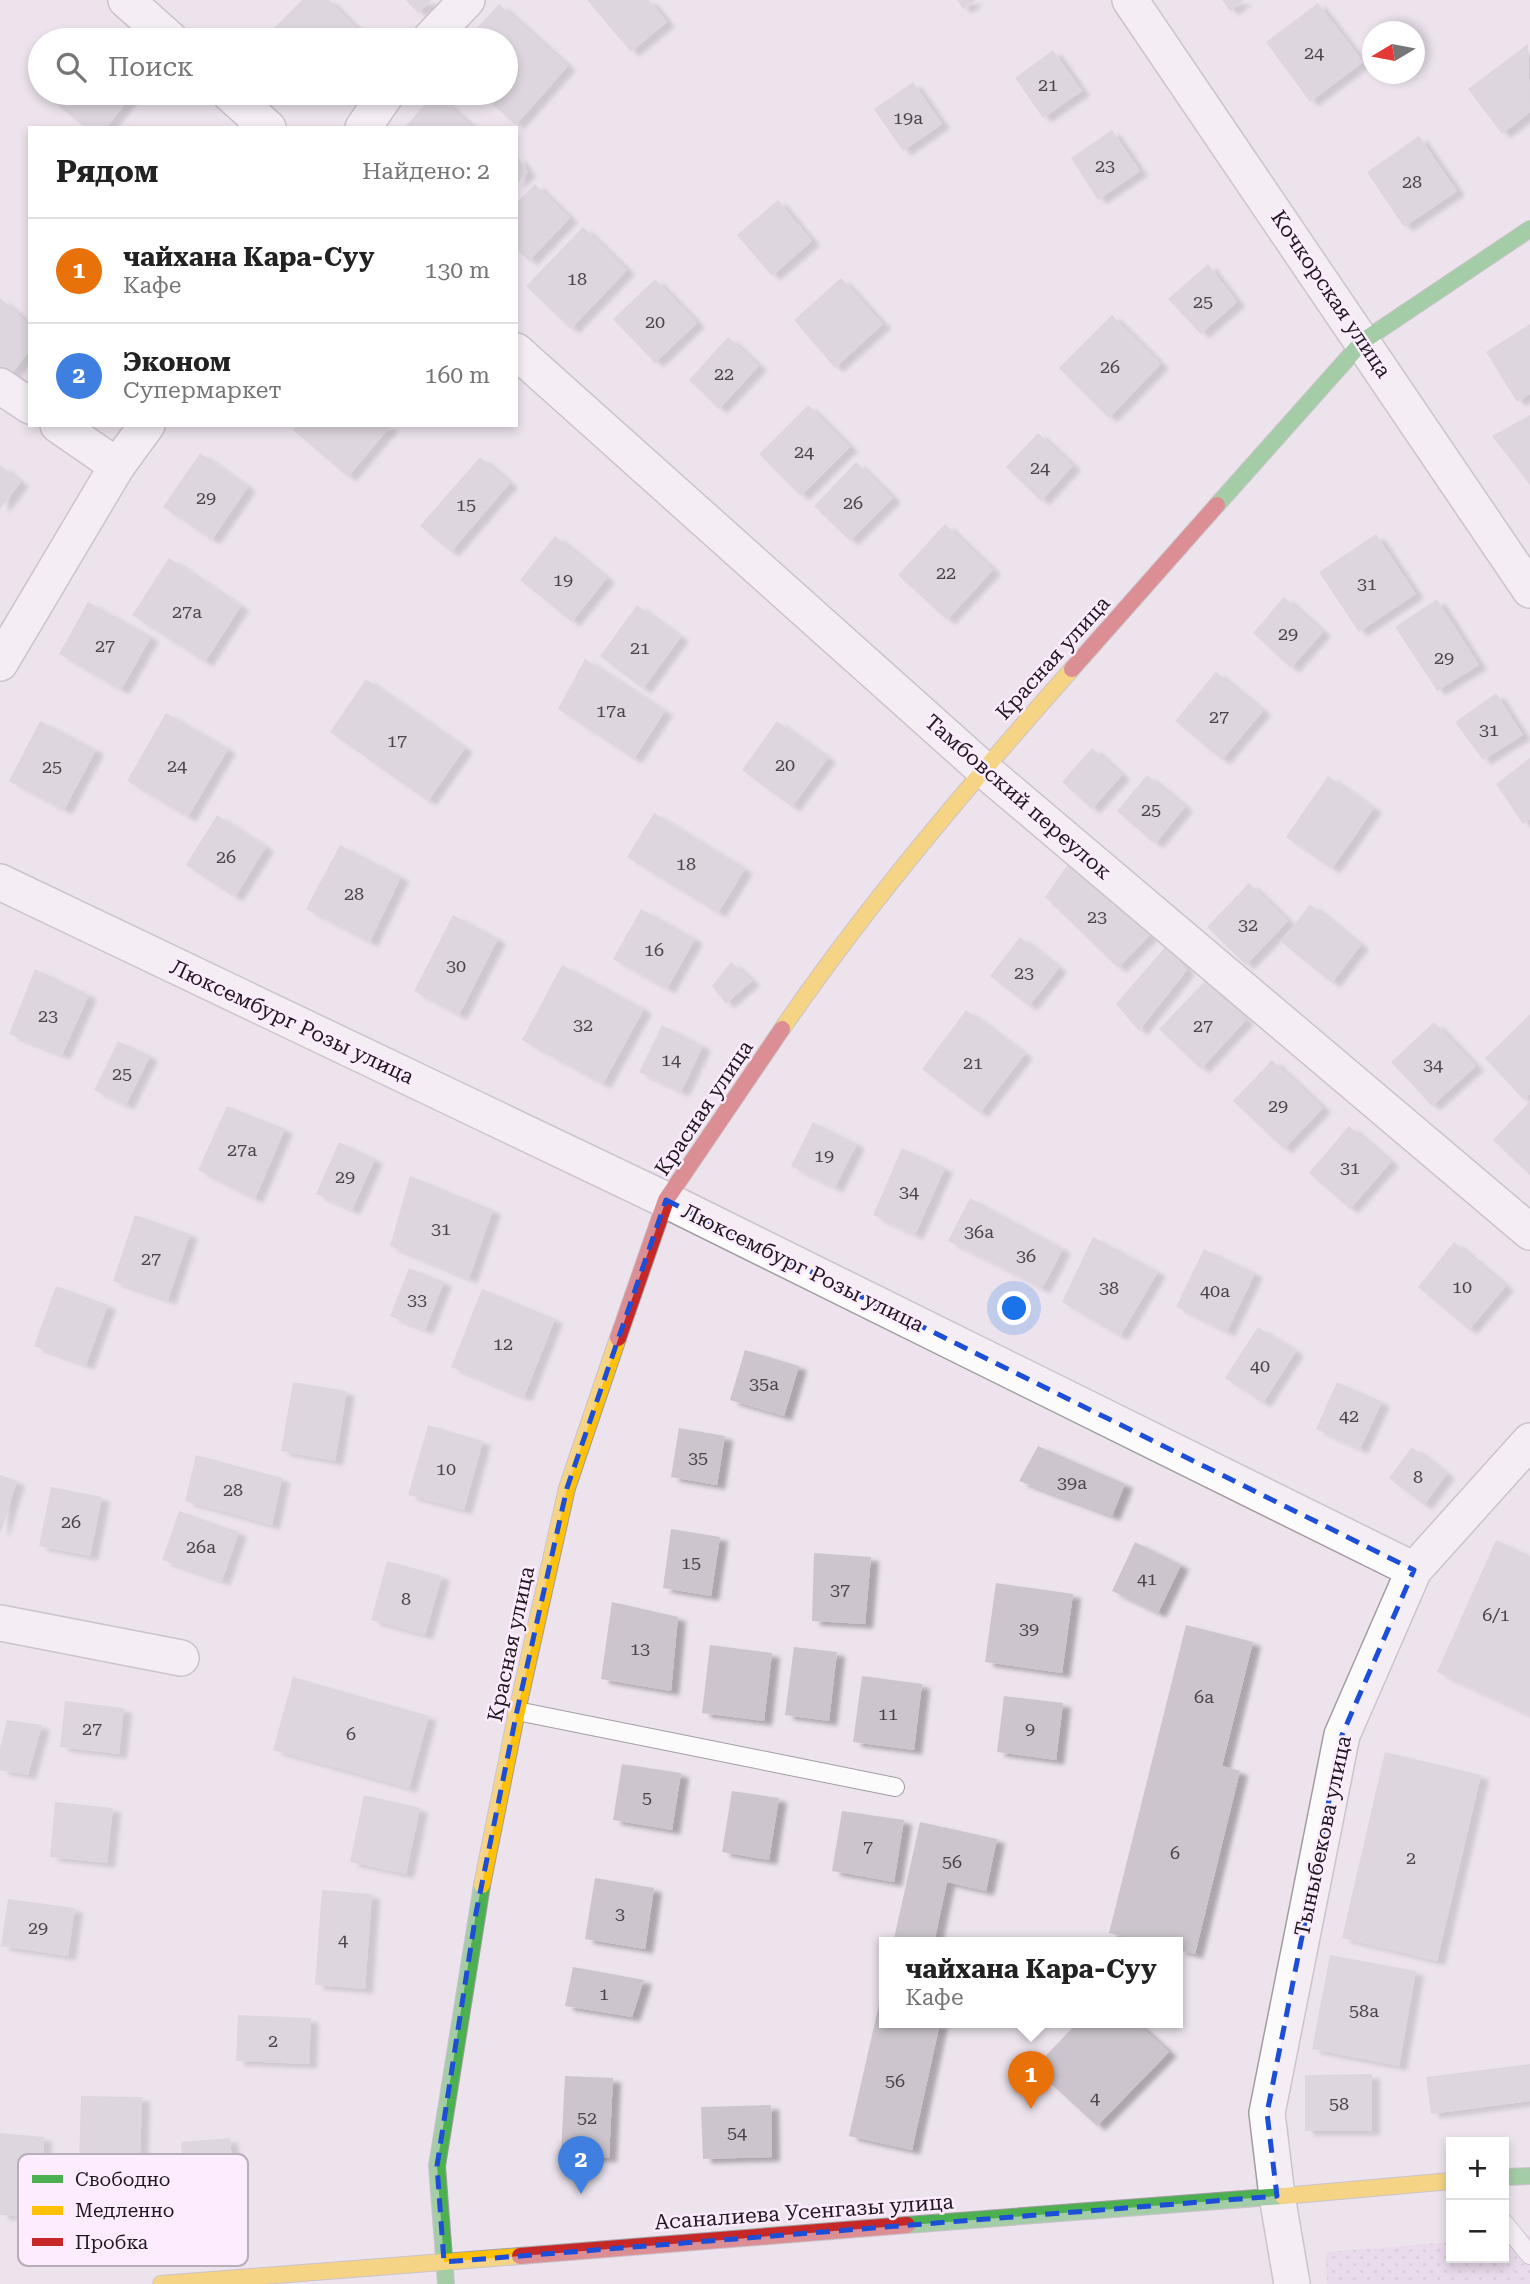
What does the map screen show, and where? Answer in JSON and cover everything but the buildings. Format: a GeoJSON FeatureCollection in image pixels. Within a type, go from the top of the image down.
{"type":"FeatureCollection","features":[{"type":"Feature","properties":{"kind":"street"},"geometry":{"type":"LineString","coordinates":[[126,0],[158,28]]}},
{"type":"Feature","properties":{"kind":"street"},"geometry":{"type":"LineString","coordinates":[[440,28],[467,0]]}},
{"type":"Feature","properties":{"kind":"street","name":"Кочкорская улица"},"geometry":{"type":"LineString","coordinates":[[1130,0],[1530,590]]}},
{"type":"Feature","properties":{"kind":"street"},"geometry":{"type":"LineString","coordinates":[[242,105],[266,126]]}},
{"type":"Feature","properties":{"kind":"street"},"geometry":{"type":"LineString","coordinates":[[364,126],[379,105]]}},
{"type":"Feature","properties":{"kind":"street","name":"Красная улица"},"geometry":{"type":"LineString","coordinates":[[446,2284],[437,2166],[476,1913],[517,1711],[567,1488],[666,1200],[820,974],[983,769],[1363,341],[1530,229]]}},
{"type":"Feature","properties":{"kind":"street","name":"Тамбовский переулок"},"geometry":{"type":"LineString","coordinates":[[518,353],[983,769],[1530,1232]]}},
{"type":"Feature","properties":{"kind":"street"},"geometry":{"type":"LineString","coordinates":[[0,386],[28,405]]}},
{"type":"Feature","properties":{"kind":"street"},"geometry":{"type":"LineString","coordinates":[[61,427],[117,466]]}},
{"type":"Feature","properties":{"kind":"street"},"geometry":{"type":"LineString","coordinates":[[0,663],[117,466],[146,427]]}},
{"type":"Feature","properties":{"kind":"street","name":"Люксембург Розы улица"},"geometry":{"type":"LineString","coordinates":[[0,883],[666,1200],[1414,1570]]}},
{"type":"Feature","properties":{"kind":"street","name":"Тыныбекова улица"},"geometry":{"type":"LineString","coordinates":[[1292,2284],[1277,2196],[1267,2112],[1342,1735],[1414,1570],[1530,1441]]}},
{"type":"Feature","properties":{"kind":"street"},"geometry":{"type":"LineString","coordinates":[[0,1623],[181,1658]]}},
{"type":"Feature","properties":{"kind":"street"},"geometry":{"type":"LineString","coordinates":[[1509,2177],[1530,2176]]}},
{"type":"Feature","properties":{"kind":"street","name":"Асаналиева Усенгазы улица"},"geometry":{"type":"LineString","coordinates":[[161,2284],[1446,2181]]}},
{"type":"Feature","properties":{"kind":"lane"},"geometry":{"type":"LineString","coordinates":[[517,1711],[895,1787]]}},
{"type":"Feature","properties":{"kind":"lane"},"geometry":{"type":"LineString","coordinates":[[1509,2229],[1530,2255]]}},
{"type":"Feature","properties":{"kind":"highlighted area"},"geometry":{"type":"Polygon","coordinates":[[[666,1200],[1414,1570],[1342,1735],[1267,2113],[1277,2196],[444,2262],[437,2166],[476,1913],[517,1711],[567,1488],[666,1200]]]}},
{"type":"Feature","properties":{"kind":"shaded area"},"geometry":{"type":"Polygon","coordinates":[[[1530,2235],[1530,2284],[1327,2284],[1326,2252],[1446,2242],[1446,2263],[1509,2263],[1509,2237],[1530,2235]]]}},
{"type":"Feature","properties":{"kind":"traffic: fast"},"geometry":{"type":"LineString","coordinates":[[1217,505],[1363,341],[1530,229]]}},
{"type":"Feature","properties":{"kind":"traffic: fast"},"geometry":{"type":"LineString","coordinates":[[446,2284],[437,2166],[482,1885]]}},
{"type":"Feature","properties":{"kind":"traffic: fast"},"geometry":{"type":"LineString","coordinates":[[1509,2177],[1530,2176]]}},
{"type":"Feature","properties":{"kind":"traffic: fast"},"geometry":{"type":"LineString","coordinates":[[907,2225],[1283,2196]]}},
{"type":"Feature","properties":{"kind":"traffic: slow"},"geometry":{"type":"LineString","coordinates":[[782,1029],[850,935],[921,844],[1072,669]]}},
{"type":"Feature","properties":{"kind":"traffic: slow"},"geometry":{"type":"LineString","coordinates":[[482,1885],[517,1711],[567,1488],[618,1338]]}},
{"type":"Feature","properties":{"kind":"traffic: slow"},"geometry":{"type":"LineString","coordinates":[[1283,2196],[1446,2181]]}},
{"type":"Feature","properties":{"kind":"traffic: slow"},"geometry":{"type":"LineString","coordinates":[[161,2284],[520,2256]]}},
{"type":"Feature","properties":{"kind":"traffic: jam"},"geometry":{"type":"LineString","coordinates":[[1072,669],[1217,505]]}},
{"type":"Feature","properties":{"kind":"traffic: jam"},"geometry":{"type":"LineString","coordinates":[[618,1338],[666,1200],[782,1029]]}},
{"type":"Feature","properties":{"kind":"traffic: jam"},"geometry":{"type":"LineString","coordinates":[[520,2256],[907,2225]]}},
{"type":"Feature","properties":{"kind":"place","name":"чайхана Кара-Суу"},"geometry":{"type":"Point","coordinates":[1031,2109]}},
{"type":"Feature","properties":{"kind":"place","name":"Эконом"},"geometry":{"type":"Point","coordinates":[581,2194]}}]}
